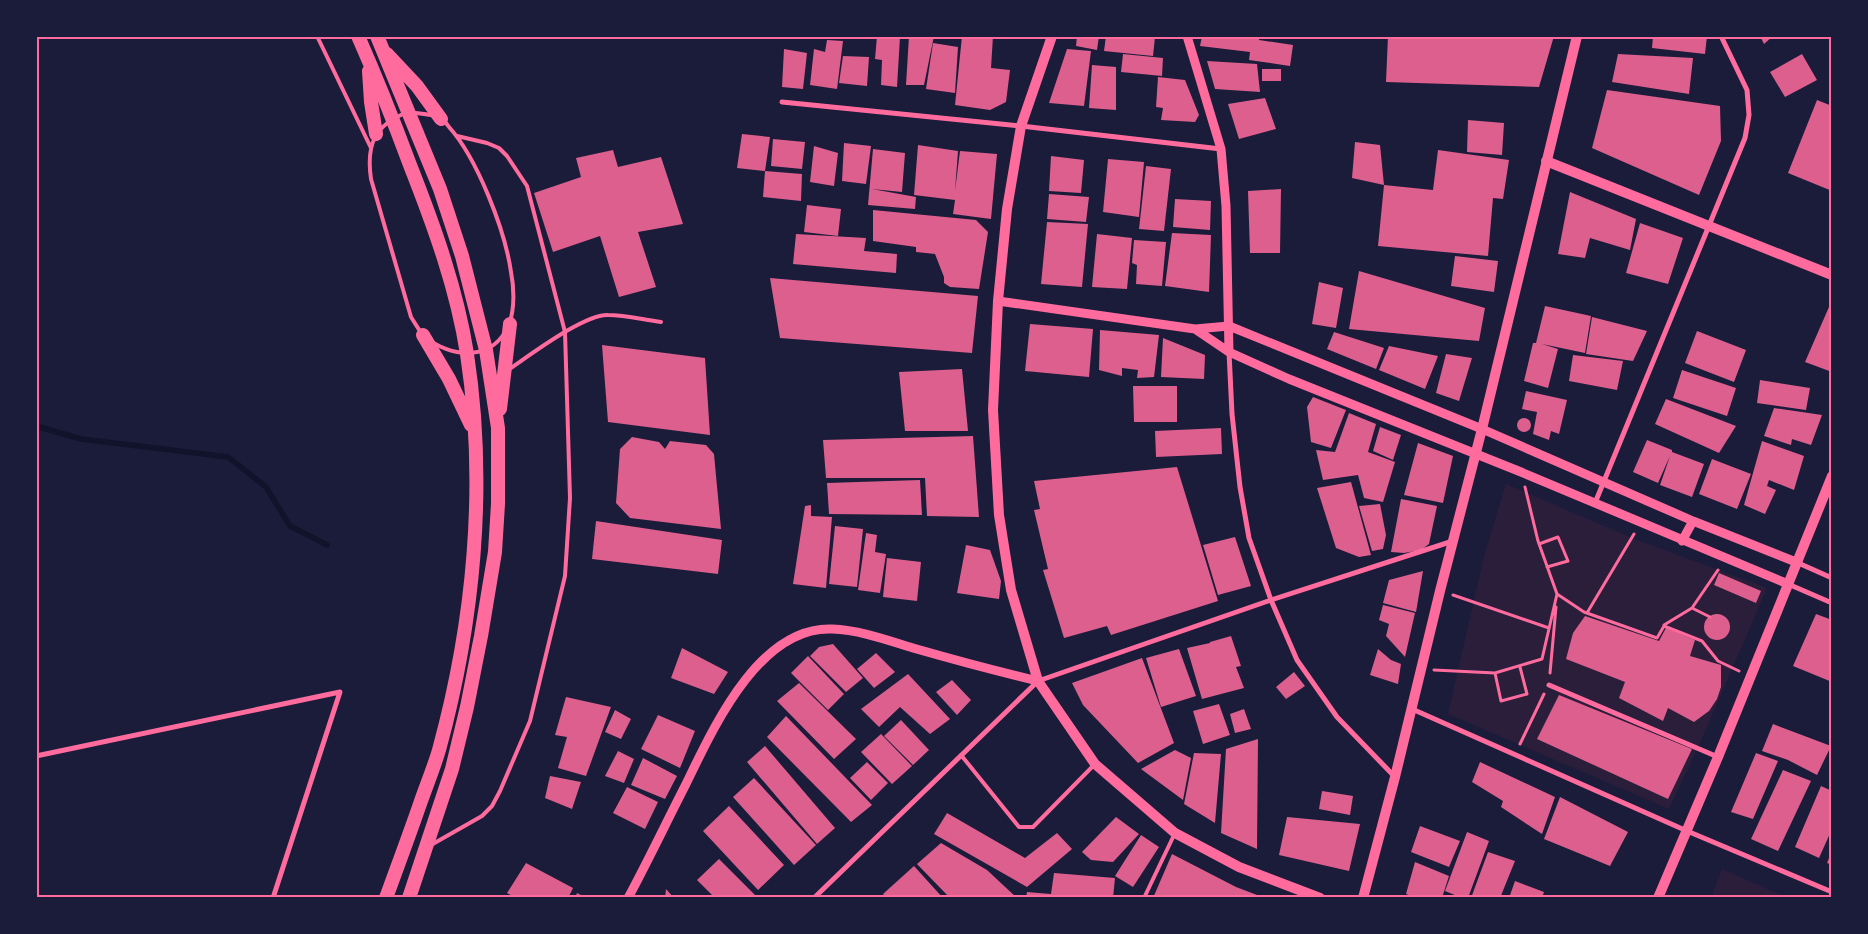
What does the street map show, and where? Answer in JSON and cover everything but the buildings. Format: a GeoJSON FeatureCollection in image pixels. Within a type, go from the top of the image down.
{"type":"FeatureCollection","features":[{"type":"Feature","properties":{"kind":"highway"},"geometry":{"type":"LineString","coordinates":[[358,36],[436,232],[448,270],[467,353],[475,434],[477,481],[475,549],[457,672],[439,751],[386,898]]}},
{"type":"Feature","properties":{"kind":"highway"},"geometry":{"type":"LineString","coordinates":[[380,43],[440,190],[462,256],[486,350],[498,428]]}},
{"type":"Feature","properties":{"kind":"highway"},"geometry":{"type":"LineString","coordinates":[[380,43],[417,86],[441,119]]}},
{"type":"Feature","properties":{"kind":"highway"},"geometry":{"type":"LineString","coordinates":[[368,58],[371,102],[376,134]]}},
{"type":"Feature","properties":{"kind":"highway"},"geometry":{"type":"LineString","coordinates":[[408,898],[454,760],[467,707],[488,596],[498,504],[498,428],[510,324]]}},
{"type":"Feature","properties":{"kind":"highway"},"geometry":{"type":"LineString","coordinates":[[423,335],[449,379],[475,434]]}},
{"type":"Feature","properties":{"kind":"main road"},"geometry":{"type":"LineString","coordinates":[[1052,36],[1021,126],[1007,209],[998,301],[993,410],[999,515],[1011,590],[1038,681],[1095,764],[1175,833],[1239,867],[1320,898]]}},
{"type":"Feature","properties":{"kind":"main road"},"geometry":{"type":"LineString","coordinates":[[1363,898],[1482,428],[1576,36]]}},
{"type":"Feature","properties":{"kind":"main road"},"geometry":{"type":"LineString","coordinates":[[1546,161],[1832,275]]}},
{"type":"Feature","properties":{"kind":"main road"},"geometry":{"type":"LineString","coordinates":[[1658,898],[1751,677],[1832,476]]}},
{"type":"Feature","properties":{"kind":"street"},"geometry":{"type":"LineString","coordinates":[[1187,36],[1221,149],[1226,206],[1232,414],[1240,487],[1249,538],[1271,600],[1297,660],[1337,717],[1395,777]]}},
{"type":"Feature","properties":{"kind":"street"},"geometry":{"type":"LineString","coordinates":[[1595,504],[1745,138],[1749,115],[1747,90],[1721,36]]}},
{"type":"Feature","properties":{"kind":"street"},"geometry":{"type":"LineString","coordinates":[[782,102],[1021,126],[1221,149]]}},
{"type":"Feature","properties":{"kind":"street"},"geometry":{"type":"LineString","coordinates":[[998,301],[1194,329],[1229,326],[1482,428],[1693,521],[1832,578]]}},
{"type":"Feature","properties":{"kind":"street"},"geometry":{"type":"LineString","coordinates":[[1194,329],[1229,352],[1289,379],[1522,472],[1832,603]]}},
{"type":"Feature","properties":{"kind":"street"},"geometry":{"type":"LineString","coordinates":[[1682,541],[1693,521]]}},
{"type":"Feature","properties":{"kind":"street"},"geometry":{"type":"LineString","coordinates":[[814,898],[1038,681],[1271,600],[1453,541]]}},
{"type":"Feature","properties":{"kind":"street"},"geometry":{"type":"LineString","coordinates":[[628,898],[719,720],[748,678],[764,659],[784,643],[807,631],[831,628],[853,631],[1038,681]]}},
{"type":"Feature","properties":{"kind":"street"},"geometry":{"type":"LineString","coordinates":[[1549,685],[1718,757]]}},
{"type":"Feature","properties":{"kind":"street"},"geometry":{"type":"LineString","coordinates":[[36,756],[340,692],[273,898]]}},
{"type":"Feature","properties":{"kind":"street"},"geometry":{"type":"LineString","coordinates":[[1412,709],[1687,831],[1832,892]]}},
{"type":"Feature","properties":{"kind":"lane"},"geometry":{"type":"LineString","coordinates":[[317,36],[371,148]]}},
{"type":"Feature","properties":{"kind":"lane"},"geometry":{"type":"LineString","coordinates":[[408,112],[441,119],[457,136],[473,161],[498,221],[511,271],[513,302],[510,324],[500,341],[486,350],[467,353],[451,351],[423,335],[411,317],[371,179],[369,163],[371,148],[376,134],[392,118],[408,112]]}},
{"type":"Feature","properties":{"kind":"lane"},"geometry":{"type":"LineString","coordinates":[[425,848],[482,816],[492,806],[530,721],[565,576],[570,498],[566,332],[526,186],[507,156],[499,148],[487,143],[457,136]]}},
{"type":"Feature","properties":{"kind":"lane"},"geometry":{"type":"LineString","coordinates":[[504,372],[566,332],[588,320],[606,314],[661,322]]}},
{"type":"Feature","properties":{"kind":"lane"},"geometry":{"type":"LineString","coordinates":[[961,755],[1019,826],[1026,827],[1033,827],[1095,764]]}},
{"type":"Feature","properties":{"kind":"lane"},"geometry":{"type":"LineString","coordinates":[[1144,898],[1175,833]]}},
{"type":"Feature","properties":{"kind":"path"},"geometry":{"type":"LineString","coordinates":[[1421,670],[1495,673],[1542,659],[1557,594],[1539,544],[1522,472]]}},
{"type":"Feature","properties":{"kind":"path"},"geometry":{"type":"LineString","coordinates":[[1587,613],[1641,523]]}},
{"type":"Feature","properties":{"kind":"path"},"geometry":{"type":"LineString","coordinates":[[1539,544],[1558,537],[1568,561],[1547,567]]}},
{"type":"Feature","properties":{"kind":"path"},"geometry":{"type":"LineString","coordinates":[[1557,594],[1587,613],[1658,638],[1664,626],[1692,608],[1725,558]]}},
{"type":"Feature","properties":{"kind":"path"},"geometry":{"type":"LineString","coordinates":[[1440,591],[1550,628]]}},
{"type":"Feature","properties":{"kind":"path"},"geometry":{"type":"LineString","coordinates":[[1692,608],[1710,617]]}},
{"type":"Feature","properties":{"kind":"path"},"geometry":{"type":"LineString","coordinates":[[1664,626],[1702,641],[1718,661],[1751,677]]}},
{"type":"Feature","properties":{"kind":"path"},"geometry":{"type":"LineString","coordinates":[[1495,673],[1501,701],[1527,694],[1520,667]]}},
{"type":"Feature","properties":{"kind":"shaded area"},"geometry":{"type":"Polygon","coordinates":[[[1506,484],[1632,538],[1767,588],[1700,743],[1669,809],[1448,714],[1485,552],[1506,484]]]}},
{"type":"Feature","properties":{"kind":"shaded area"},"geometry":{"type":"Polygon","coordinates":[[[1722,869],[1788,898],[1711,898],[1722,869]]]}},
{"type":"Feature","properties":{"kind":"waterway"},"geometry":{"type":"LineString","coordinates":[[36,426],[81,439],[228,457],[266,487],[290,526],[327,545]]}}]}
